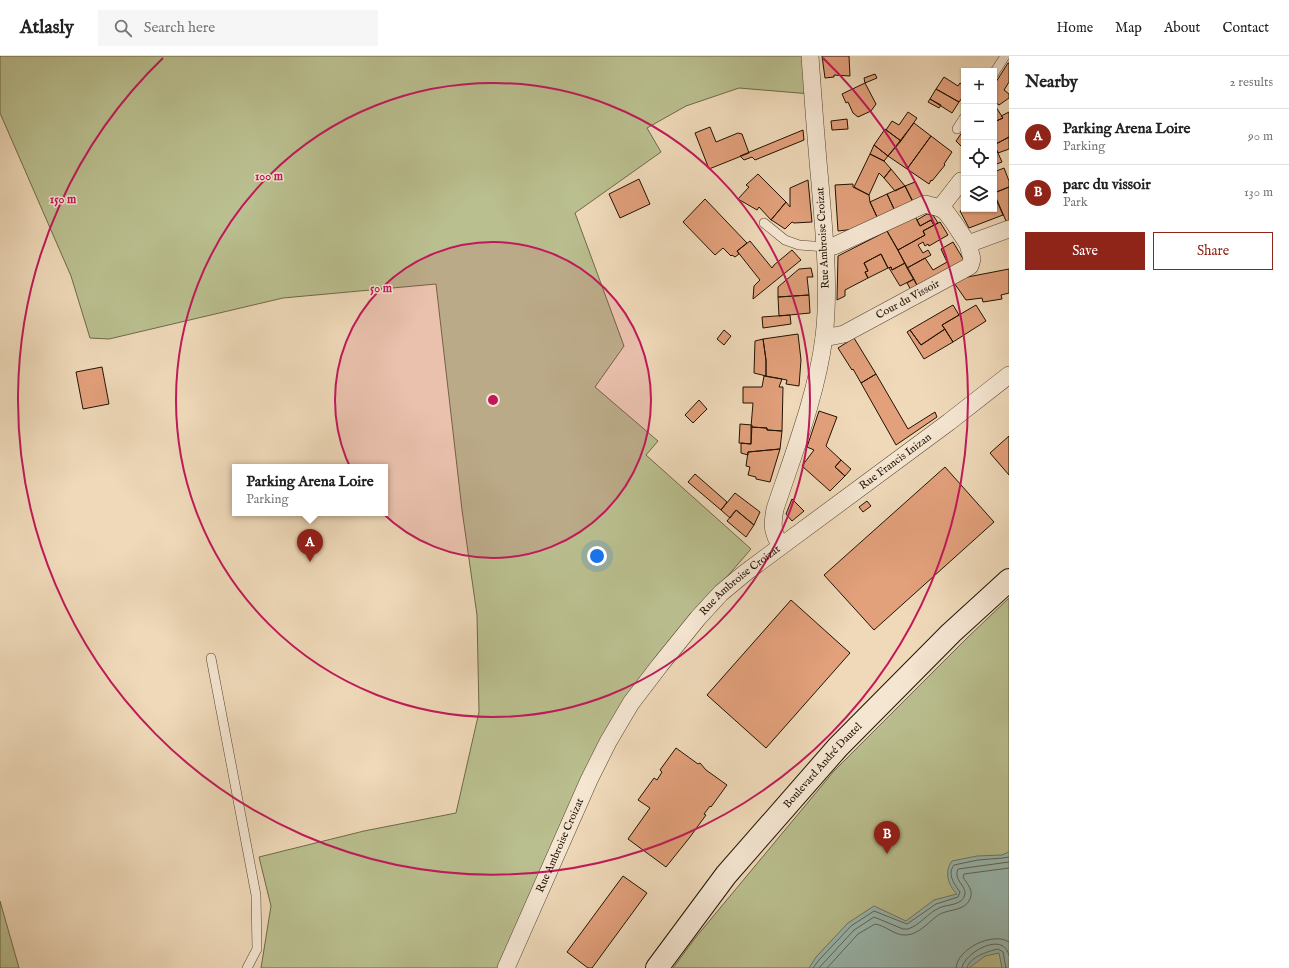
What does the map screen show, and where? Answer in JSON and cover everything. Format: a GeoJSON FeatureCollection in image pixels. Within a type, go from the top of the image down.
{"type":"FeatureCollection","features":[{"type":"Feature","properties":{"kind":"main road","name":"Boulevard André Dautel"},"geometry":{"type":"LineString","coordinates":[[657,968],[726,874],[838,747],[951,633],[1009,580]]}},
{"type":"Feature","properties":{"kind":"street","name":"Rue Ambroise Croizat"},"geometry":{"type":"LineString","coordinates":[[506,968],[589,780],[608,742],[631,703],[698,618],[721,593],[781,546],[774,533],[772,522],[814,387],[824,338],[826,247],[810,56]]}},
{"type":"Feature","properties":{"kind":"street"},"geometry":{"type":"LineString","coordinates":[[826,247],[834,246],[925,204],[940,208],[961,181]]}},
{"type":"Feature","properties":{"kind":"street","name":"Cour du Vissoir"},"geometry":{"type":"LineString","coordinates":[[824,338],[844,334],[970,266],[972,258],[968,244],[946,212],[940,208]]}},
{"type":"Feature","properties":{"kind":"street"},"geometry":{"type":"LineString","coordinates":[[968,244],[1009,229]]}},
{"type":"Feature","properties":{"kind":"street","name":"Rue Francis Inizan"},"geometry":{"type":"LineString","coordinates":[[781,546],[1009,375]]}},
{"type":"Feature","properties":{"kind":"lane"},"geometry":{"type":"LineString","coordinates":[[997,68],[1005,56]]}},
{"type":"Feature","properties":{"kind":"lane"},"geometry":{"type":"LineString","coordinates":[[957,129],[961,123]]}},
{"type":"Feature","properties":{"kind":"lane"},"geometry":{"type":"LineString","coordinates":[[764,223],[785,240],[799,245],[826,247]]}},
{"type":"Feature","properties":{"kind":"lane"},"geometry":{"type":"LineString","coordinates":[[211,658],[256,895],[257,949],[247,968]]}},
{"type":"Feature","properties":{"kind":"green space"},"geometry":{"type":"Polygon","coordinates":[[[0,56],[806,56],[811,94],[739,88],[686,106],[647,128],[661,152],[575,213],[624,346],[595,387],[658,441],[646,455],[751,549],[648,668],[498,968],[261,968],[271,906],[259,857],[364,831],[456,813],[479,712],[477,615],[462,510],[436,284],[283,298],[109,339],[90,338],[71,276],[0,113],[0,56]]]}},
{"type":"Feature","properties":{"kind":"green space"},"geometry":{"type":"Polygon","coordinates":[[[1009,598],[1009,968],[673,968],[696,937],[834,771],[1009,598]]]}},
{"type":"Feature","properties":{"kind":"green space"},"geometry":{"type":"Polygon","coordinates":[[[0,901],[19,968],[0,968],[0,901]]]}},
{"type":"Feature","properties":{"kind":"water"},"geometry":{"type":"Polygon","coordinates":[[[1009,852],[1009,968],[1002,968],[999,953],[985,956],[969,968],[809,968],[816,957],[848,923],[874,906],[906,921],[934,900],[957,894],[951,887],[948,878],[948,870],[952,861],[977,856],[1002,855],[1009,852]]]}},
{"type":"Feature","properties":{"kind":"building"},"geometry":{"type":"Polygon","coordinates":[[[822,56],[849,56],[850,76],[834,75],[834,77],[825,78],[822,56]]]}},
{"type":"Feature","properties":{"kind":"building"},"geometry":{"type":"Polygon","coordinates":[[[1009,63],[1009,82],[1004,90],[1009,94],[1009,98],[999,105],[997,103],[997,80],[1009,63]]]}},
{"type":"Feature","properties":{"kind":"building"},"geometry":{"type":"Polygon","coordinates":[[[875,74],[877,78],[865,83],[864,78],[875,74]]]}},
{"type":"Feature","properties":{"kind":"building"},"geometry":{"type":"Polygon","coordinates":[[[944,77],[958,86],[960,83],[961,99],[959,102],[936,89],[944,77]]]}},
{"type":"Feature","properties":{"kind":"building"},"geometry":{"type":"Polygon","coordinates":[[[865,83],[876,104],[871,111],[858,117],[853,113],[848,102],[846,103],[842,94],[865,83]]]}},
{"type":"Feature","properties":{"kind":"building"},"geometry":{"type":"Polygon","coordinates":[[[936,89],[959,102],[952,113],[930,99],[936,89]]]}},
{"type":"Feature","properties":{"kind":"building"},"geometry":{"type":"Polygon","coordinates":[[[930,99],[941,105],[939,108],[928,102],[930,99]]]}},
{"type":"Feature","properties":{"kind":"building"},"geometry":{"type":"Polygon","coordinates":[[[997,109],[1003,118],[997,121],[997,109]]]}},
{"type":"Feature","properties":{"kind":"building"},"geometry":{"type":"Polygon","coordinates":[[[908,112],[917,118],[901,141],[886,130],[892,121],[899,125],[908,112]]]}},
{"type":"Feature","properties":{"kind":"building"},"geometry":{"type":"Polygon","coordinates":[[[1009,112],[1009,137],[997,143],[997,121],[1003,118],[1001,116],[1009,112]]]}},
{"type":"Feature","properties":{"kind":"building"},"geometry":{"type":"Polygon","coordinates":[[[847,119],[848,129],[832,130],[831,121],[847,119]]]}},
{"type":"Feature","properties":{"kind":"building"},"geometry":{"type":"Polygon","coordinates":[[[914,123],[931,136],[907,169],[888,156],[914,123]]]}},
{"type":"Feature","properties":{"kind":"building"},"geometry":{"type":"Polygon","coordinates":[[[710,127],[716,142],[738,133],[742,134],[749,153],[709,169],[695,133],[710,127]]]}},
{"type":"Feature","properties":{"kind":"building"},"geometry":{"type":"Polygon","coordinates":[[[885,129],[901,141],[888,156],[874,145],[885,129]]]}},
{"type":"Feature","properties":{"kind":"building"},"geometry":{"type":"Polygon","coordinates":[[[803,130],[804,140],[755,160],[752,157],[744,160],[740,156],[803,130]]]}},
{"type":"Feature","properties":{"kind":"building"},"geometry":{"type":"Polygon","coordinates":[[[961,134],[961,146],[956,141],[961,134]]]}},
{"type":"Feature","properties":{"kind":"building"},"geometry":{"type":"Polygon","coordinates":[[[931,136],[952,152],[944,164],[945,165],[929,184],[907,169],[931,136]]]}},
{"type":"Feature","properties":{"kind":"building"},"geometry":{"type":"Polygon","coordinates":[[[1009,137],[1009,149],[998,153],[997,143],[1009,137]]]}},
{"type":"Feature","properties":{"kind":"building"},"geometry":{"type":"Polygon","coordinates":[[[874,145],[888,156],[884,161],[870,154],[874,145]]]}},
{"type":"Feature","properties":{"kind":"building"},"geometry":{"type":"Polygon","coordinates":[[[997,151],[1002,162],[997,164],[997,151]]]}},
{"type":"Feature","properties":{"kind":"building"},"geometry":{"type":"Polygon","coordinates":[[[870,154],[884,161],[891,169],[884,178],[879,173],[869,195],[854,187],[870,154]]]}},
{"type":"Feature","properties":{"kind":"building"},"geometry":{"type":"Polygon","coordinates":[[[1004,168],[1009,181],[1009,187],[997,192],[997,176],[997,171],[1004,168]]]}},
{"type":"Feature","properties":{"kind":"building"},"geometry":{"type":"Polygon","coordinates":[[[891,169],[905,186],[895,191],[884,178],[891,169]]]}},
{"type":"Feature","properties":{"kind":"building"},"geometry":{"type":"Polygon","coordinates":[[[758,174],[786,202],[771,220],[759,207],[757,210],[738,199],[749,187],[746,185],[758,174]]]}},
{"type":"Feature","properties":{"kind":"building"},"geometry":{"type":"Polygon","coordinates":[[[639,179],[650,204],[620,218],[609,194],[639,179]]]}},
{"type":"Feature","properties":{"kind":"building"},"geometry":{"type":"Polygon","coordinates":[[[808,180],[812,222],[792,222],[785,229],[771,220],[786,202],[790,207],[790,188],[808,180]]]}},
{"type":"Feature","properties":{"kind":"building"},"geometry":{"type":"Polygon","coordinates":[[[915,182],[923,197],[913,202],[905,186],[915,182]]]}},
{"type":"Feature","properties":{"kind":"building"},"geometry":{"type":"Polygon","coordinates":[[[853,184],[853,187],[869,195],[870,202],[878,219],[855,229],[838,231],[835,185],[853,184]]]}},
{"type":"Feature","properties":{"kind":"building"},"geometry":{"type":"Polygon","coordinates":[[[905,186],[913,202],[895,211],[887,194],[905,186]]]}},
{"type":"Feature","properties":{"kind":"building"},"geometry":{"type":"Polygon","coordinates":[[[1009,187],[1009,221],[1006,221],[997,200],[997,192],[1009,187]]]}},
{"type":"Feature","properties":{"kind":"building"},"geometry":{"type":"Polygon","coordinates":[[[887,194],[895,211],[878,219],[870,202],[887,194]]]}},
{"type":"Feature","properties":{"kind":"building"},"geometry":{"type":"Polygon","coordinates":[[[705,199],[747,243],[737,251],[739,254],[735,257],[732,255],[731,256],[723,248],[715,255],[683,222],[705,199]]]}},
{"type":"Feature","properties":{"kind":"building"},"geometry":{"type":"Polygon","coordinates":[[[997,202],[1003,215],[969,228],[960,211],[997,212],[997,202]]]}},
{"type":"Feature","properties":{"kind":"building"},"geometry":{"type":"Polygon","coordinates":[[[914,214],[920,226],[931,220],[934,225],[923,231],[925,235],[898,250],[887,231],[914,214]]]}},
{"type":"Feature","properties":{"kind":"building"},"geometry":{"type":"Polygon","coordinates":[[[927,214],[933,215],[938,223],[934,225],[931,220],[920,226],[917,220],[927,214]]]}},
{"type":"Feature","properties":{"kind":"building"},"geometry":{"type":"Polygon","coordinates":[[[940,222],[948,235],[929,246],[928,244],[925,246],[923,242],[918,245],[923,253],[928,250],[931,255],[907,268],[898,250],[925,235],[923,231],[940,222]]]}},
{"type":"Feature","properties":{"kind":"building"},"geometry":{"type":"Polygon","coordinates":[[[887,231],[905,263],[892,270],[891,267],[888,268],[881,254],[864,263],[868,271],[865,272],[868,278],[845,290],[845,296],[837,300],[838,256],[887,231]]]}},
{"type":"Feature","properties":{"kind":"building"},"geometry":{"type":"Polygon","coordinates":[[[750,241],[772,268],[792,250],[801,260],[753,299],[754,286],[760,280],[737,251],[750,241]]]}},
{"type":"Feature","properties":{"kind":"building"},"geometry":{"type":"Polygon","coordinates":[[[953,242],[965,262],[918,287],[907,268],[925,258],[933,270],[947,262],[941,249],[953,242]]]}},
{"type":"Feature","properties":{"kind":"building"},"geometry":{"type":"Polygon","coordinates":[[[881,254],[888,268],[868,278],[865,272],[868,271],[864,263],[881,254]]]}},
{"type":"Feature","properties":{"kind":"building"},"geometry":{"type":"Polygon","coordinates":[[[905,263],[914,279],[900,286],[889,268],[891,267],[892,270],[905,263]]]}},
{"type":"Feature","properties":{"kind":"building"},"geometry":{"type":"Polygon","coordinates":[[[811,268],[813,277],[807,277],[809,295],[778,297],[778,287],[799,269],[811,268]]]}},
{"type":"Feature","properties":{"kind":"building"},"geometry":{"type":"Polygon","coordinates":[[[1009,269],[1009,293],[1001,295],[1002,299],[983,302],[982,298],[966,300],[952,280],[1009,269]]]}},
{"type":"Feature","properties":{"kind":"building"},"geometry":{"type":"Polygon","coordinates":[[[914,279],[918,287],[911,290],[907,283],[914,279]]]}},
{"type":"Feature","properties":{"kind":"building"},"geometry":{"type":"Polygon","coordinates":[[[809,295],[810,313],[779,316],[778,297],[809,295]]]}},
{"type":"Feature","properties":{"kind":"building"},"geometry":{"type":"Polygon","coordinates":[[[953,305],[959,315],[942,325],[945,329],[921,345],[910,330],[953,305]]]}},
{"type":"Feature","properties":{"kind":"building"},"geometry":{"type":"Polygon","coordinates":[[[976,305],[986,321],[953,342],[942,325],[976,305]]]}},
{"type":"Feature","properties":{"kind":"building"},"geometry":{"type":"Polygon","coordinates":[[[790,315],[791,324],[763,328],[762,317],[790,315]]]}},
{"type":"Feature","properties":{"kind":"building"},"geometry":{"type":"Polygon","coordinates":[[[945,329],[953,342],[924,359],[907,332],[910,330],[921,345],[945,329]]]}},
{"type":"Feature","properties":{"kind":"building"},"geometry":{"type":"Polygon","coordinates":[[[724,330],[731,336],[724,345],[717,339],[724,330]]]}},
{"type":"Feature","properties":{"kind":"building"},"geometry":{"type":"Polygon","coordinates":[[[798,334],[801,360],[799,386],[786,384],[787,380],[766,376],[766,360],[763,339],[798,334]]]}},
{"type":"Feature","properties":{"kind":"building"},"geometry":{"type":"Polygon","coordinates":[[[854,338],[876,374],[861,383],[838,348],[854,338]]]}},
{"type":"Feature","properties":{"kind":"building"},"geometry":{"type":"Polygon","coordinates":[[[763,339],[766,360],[766,376],[754,373],[755,341],[763,339]]]}},
{"type":"Feature","properties":{"kind":"building"},"geometry":{"type":"Polygon","coordinates":[[[102,367],[109,404],[83,409],[76,372],[102,367]]]}},
{"type":"Feature","properties":{"kind":"building"},"geometry":{"type":"Polygon","coordinates":[[[876,374],[908,429],[935,412],[937,417],[896,445],[861,383],[876,374]]]}},
{"type":"Feature","properties":{"kind":"building"},"geometry":{"type":"Polygon","coordinates":[[[764,376],[782,379],[779,387],[783,387],[782,431],[751,427],[753,403],[743,403],[743,387],[762,387],[764,376]]]}},
{"type":"Feature","properties":{"kind":"building"},"geometry":{"type":"Polygon","coordinates":[[[699,400],[707,409],[693,423],[685,415],[699,400]]]}},
{"type":"Feature","properties":{"kind":"building"},"geometry":{"type":"Polygon","coordinates":[[[819,411],[837,417],[826,446],[841,460],[835,467],[845,476],[830,491],[802,466],[814,450],[807,447],[819,411]]]}},
{"type":"Feature","properties":{"kind":"building"},"geometry":{"type":"Polygon","coordinates":[[[740,424],[752,425],[751,444],[739,443],[740,424]]]}},
{"type":"Feature","properties":{"kind":"building"},"geometry":{"type":"Polygon","coordinates":[[[751,427],[782,431],[780,449],[748,452],[748,455],[741,453],[741,443],[751,444],[751,427]]]}},
{"type":"Feature","properties":{"kind":"building"},"geometry":{"type":"Polygon","coordinates":[[[1009,436],[1009,475],[990,453],[1009,436]]]}},
{"type":"Feature","properties":{"kind":"building"},"geometry":{"type":"Polygon","coordinates":[[[780,449],[770,482],[756,479],[756,477],[748,475],[750,467],[746,466],[748,452],[780,449]]]}},
{"type":"Feature","properties":{"kind":"building"},"geometry":{"type":"Polygon","coordinates":[[[841,460],[851,469],[845,476],[835,467],[841,460]]]}},
{"type":"Feature","properties":{"kind":"building"},"geometry":{"type":"Polygon","coordinates":[[[945,467],[994,522],[874,630],[824,575],[945,467]]]}},
{"type":"Feature","properties":{"kind":"building"},"geometry":{"type":"Polygon","coordinates":[[[695,474],[727,502],[721,510],[688,482],[695,474]]]}},
{"type":"Feature","properties":{"kind":"building"},"geometry":{"type":"Polygon","coordinates":[[[735,493],[760,512],[754,525],[736,510],[730,518],[721,510],[735,493]]]}},
{"type":"Feature","properties":{"kind":"building"},"geometry":{"type":"Polygon","coordinates":[[[792,499],[804,511],[792,521],[786,514],[792,499]]]}},
{"type":"Feature","properties":{"kind":"building"},"geometry":{"type":"Polygon","coordinates":[[[867,501],[871,506],[863,512],[859,507],[867,501]]]}},
{"type":"Feature","properties":{"kind":"building"},"geometry":{"type":"Polygon","coordinates":[[[736,510],[754,525],[746,537],[727,521],[736,510]]]}},
{"type":"Feature","properties":{"kind":"building"},"geometry":{"type":"Polygon","coordinates":[[[791,600],[850,653],[766,748],[707,695],[791,600]]]}},
{"type":"Feature","properties":{"kind":"building"},"geometry":{"type":"Polygon","coordinates":[[[676,748],[698,764],[700,763],[706,770],[727,785],[704,814],[706,815],[690,837],[666,867],[628,839],[650,808],[638,800],[654,778],[657,780],[662,772],[660,770],[676,748]]]}},
{"type":"Feature","properties":{"kind":"building"},"geometry":{"type":"Polygon","coordinates":[[[623,876],[647,893],[592,968],[588,968],[567,952],[623,876]]]}},
{"type":"Feature","properties":{"kind":"place","name":"Parking Arena Loire"},"geometry":{"type":"Point","coordinates":[310,562]}},
{"type":"Feature","properties":{"kind":"place","name":"parc du vissoir"},"geometry":{"type":"Point","coordinates":[887,854]}}]}
